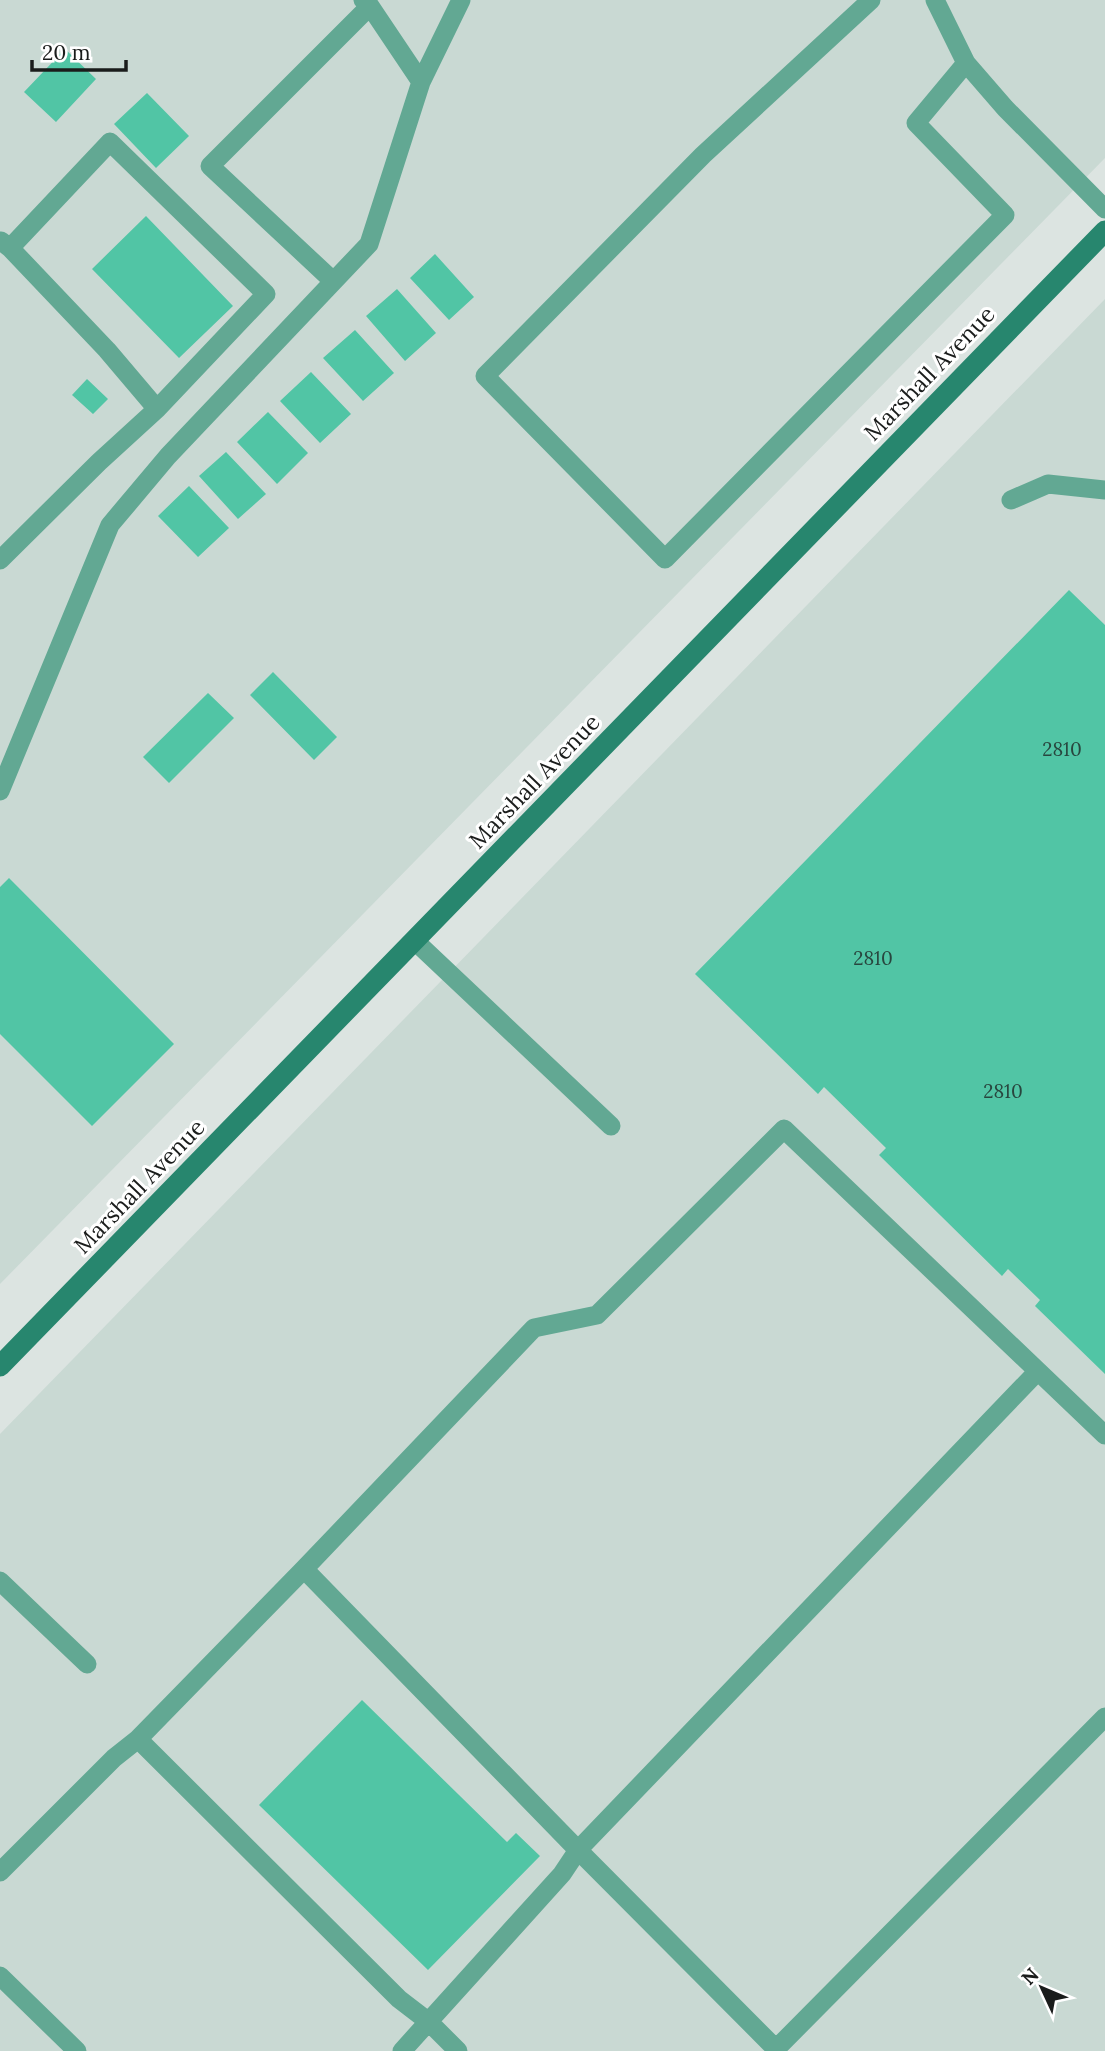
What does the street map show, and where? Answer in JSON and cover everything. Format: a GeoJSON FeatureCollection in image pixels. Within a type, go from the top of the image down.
{"type":"FeatureCollection","features":[{"type":"Feature","properties":{"kind":"street","name":"Marshall Avenue"},"geometry":{"type":"LineString","coordinates":[[0,1366],[1105,231]]}},
{"type":"Feature","properties":{"kind":"lane"},"geometry":{"type":"LineString","coordinates":[[0,791],[110,525],[167,456],[369,244],[421,82],[461,0]]}},
{"type":"Feature","properties":{"kind":"lane"},"geometry":{"type":"LineString","coordinates":[[871,0],[703,155],[485,376],[664,559],[1004,215],[916,122],[966,63]]}},
{"type":"Feature","properties":{"kind":"lane"},"geometry":{"type":"LineString","coordinates":[[935,0],[966,63],[1005,108],[1105,209]]}},
{"type":"Feature","properties":{"kind":"lane"},"geometry":{"type":"LineString","coordinates":[[333,281],[210,166],[367,3],[421,82]]}},
{"type":"Feature","properties":{"kind":"lane"},"geometry":{"type":"LineString","coordinates":[[0,560],[99,462],[158,409],[266,295],[110,142],[5,244],[107,350],[158,409]]}},
{"type":"Feature","properties":{"kind":"lane"},"geometry":{"type":"LineString","coordinates":[[1011,500],[1048,484],[1105,490]]}},
{"type":"Feature","properties":{"kind":"lane"},"geometry":{"type":"LineString","coordinates":[[415,941],[611,1126]]}},
{"type":"Feature","properties":{"kind":"lane"},"geometry":{"type":"LineString","coordinates":[[0,1872],[114,1758],[138,1738],[304,1569],[534,1328],[597,1315],[784,1129],[1105,1435]]}},
{"type":"Feature","properties":{"kind":"lane"},"geometry":{"type":"LineString","coordinates":[[402,2051],[562,1874],[578,1850],[1038,1371]]}},
{"type":"Feature","properties":{"kind":"lane"},"geometry":{"type":"LineString","coordinates":[[304,1569],[776,2050],[1105,1717]]}},
{"type":"Feature","properties":{"kind":"lane"},"geometry":{"type":"LineString","coordinates":[[0,1581],[87,1664]]}},
{"type":"Feature","properties":{"kind":"lane"},"geometry":{"type":"LineString","coordinates":[[138,1738],[399,1998],[429,2022],[458,2051]]}},
{"type":"Feature","properties":{"kind":"lane"},"geometry":{"type":"LineString","coordinates":[[0,1976],[77,2051]]}},
{"type":"Feature","properties":{"kind":"shaded area"},"geometry":{"type":"Polygon","coordinates":[[[0,0],[1105,0],[1105,158],[0,1284],[0,0]]]}},
{"type":"Feature","properties":{"kind":"shaded area"},"geometry":{"type":"Polygon","coordinates":[[[1105,299],[1105,2051],[0,2051],[0,1434],[1105,299]]]}},
{"type":"Feature","properties":{"kind":"building"},"geometry":{"type":"Polygon","coordinates":[[[65,49],[96,79],[56,122],[24,92],[65,49]]]}},
{"type":"Feature","properties":{"kind":"building"},"geometry":{"type":"Polygon","coordinates":[[[147,93],[189,136],[156,168],[114,124],[147,93]]]}},
{"type":"Feature","properties":{"kind":"building"},"geometry":{"type":"Polygon","coordinates":[[[146,216],[233,306],[179,358],[92,269],[146,216]]]}},
{"type":"Feature","properties":{"kind":"building"},"geometry":{"type":"Polygon","coordinates":[[[435,254],[474,297],[449,320],[410,278],[435,254]]]}},
{"type":"Feature","properties":{"kind":"building"},"geometry":{"type":"Polygon","coordinates":[[[397,289],[436,333],[405,361],[366,316],[397,289]]]}},
{"type":"Feature","properties":{"kind":"building"},"geometry":{"type":"Polygon","coordinates":[[[355,330],[394,373],[363,401],[323,358],[355,330]]]}},
{"type":"Feature","properties":{"kind":"building"},"geometry":{"type":"Polygon","coordinates":[[[311,372],[351,414],[320,443],[280,401],[311,372]]]}},
{"type":"Feature","properties":{"kind":"building"},"geometry":{"type":"Polygon","coordinates":[[[87,379],[108,399],[93,414],[72,395],[87,379]]]}},
{"type":"Feature","properties":{"kind":"building"},"geometry":{"type":"Polygon","coordinates":[[[268,412],[308,453],[277,484],[237,442],[268,412]]]}},
{"type":"Feature","properties":{"kind":"building"},"geometry":{"type":"Polygon","coordinates":[[[226,452],[266,494],[238,519],[199,476],[226,452]]]}},
{"type":"Feature","properties":{"kind":"building"},"geometry":{"type":"Polygon","coordinates":[[[189,486],[229,528],[198,557],[158,516],[189,486]]]}},
{"type":"Feature","properties":{"kind":"building"},"geometry":{"type":"Polygon","coordinates":[[[1069,590],[1105,625],[1105,1374],[1035,1306],[1040,1300],[1008,1269],[1002,1276],[879,1155],[886,1148],[824,1087],[818,1094],[695,974],[1069,590]]]}},
{"type":"Feature","properties":{"kind":"building"},"geometry":{"type":"Polygon","coordinates":[[[273,672],[337,737],[314,760],[250,695],[273,672]]]}},
{"type":"Feature","properties":{"kind":"building"},"geometry":{"type":"Polygon","coordinates":[[[208,693],[234,718],[169,783],[143,757],[208,693]]]}},
{"type":"Feature","properties":{"kind":"building"},"geometry":{"type":"Polygon","coordinates":[[[9,878],[174,1044],[92,1126],[0,1034],[0,887],[9,878]]]}},
{"type":"Feature","properties":{"kind":"building"},"geometry":{"type":"Polygon","coordinates":[[[362,1700],[507,1842],[516,1833],[540,1856],[428,1970],[259,1805],[362,1700]]]}}]}
